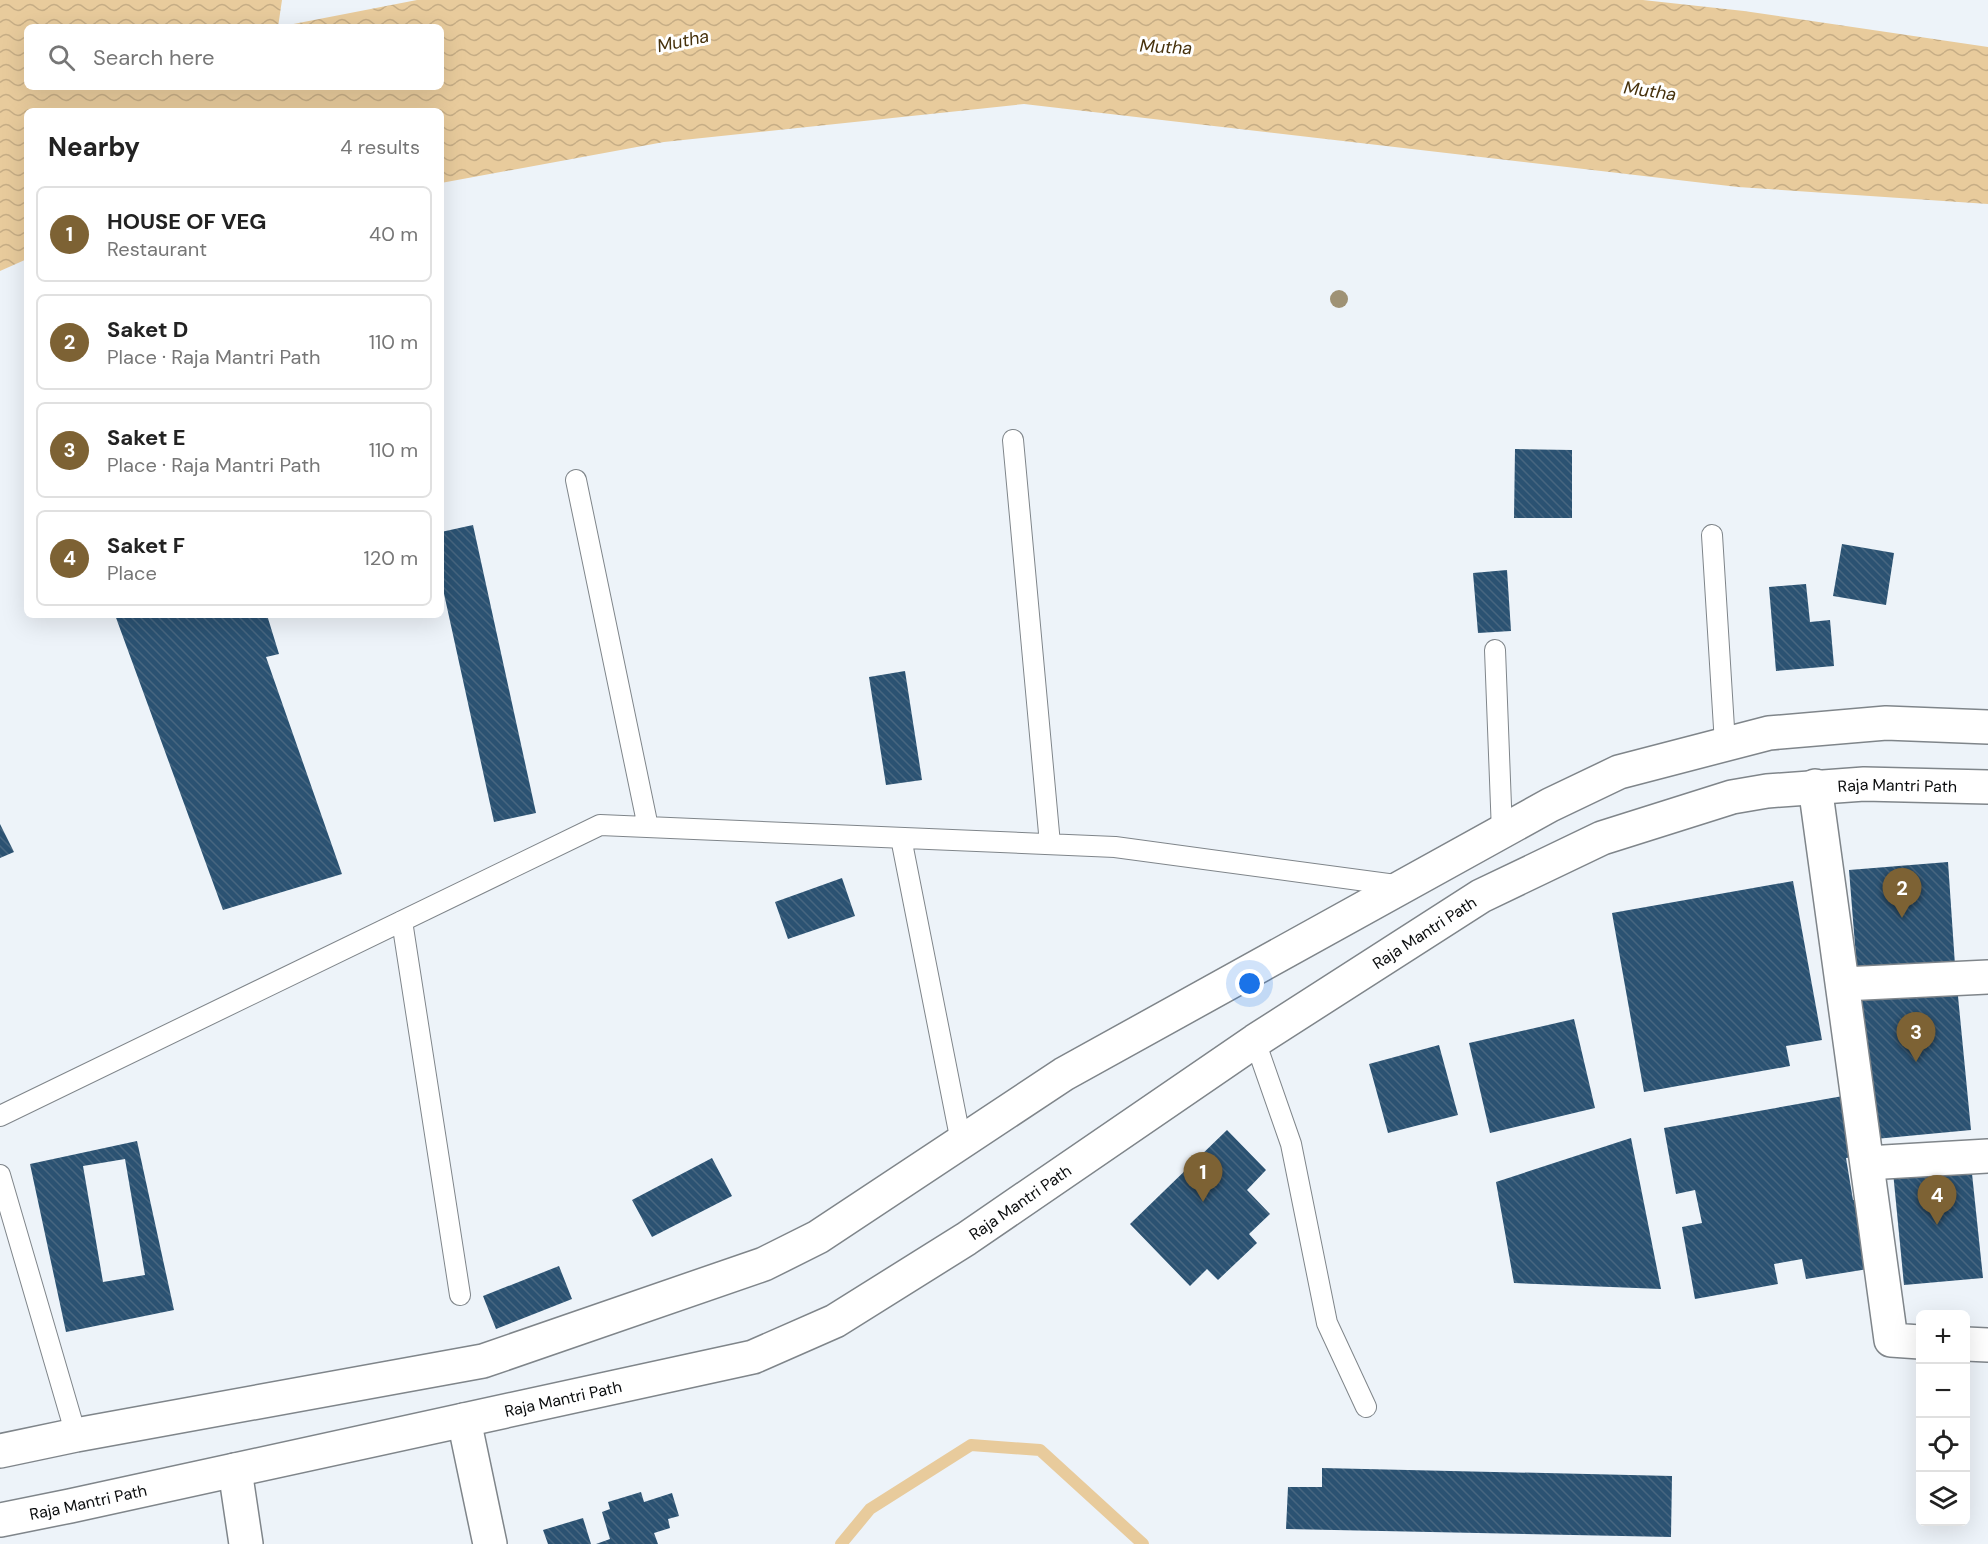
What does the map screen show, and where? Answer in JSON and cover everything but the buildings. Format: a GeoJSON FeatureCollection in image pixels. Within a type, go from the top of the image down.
{"type":"FeatureCollection","features":[{"type":"Feature","properties":{"kind":"main road"},"geometry":{"type":"LineString","coordinates":[[0,1451],[483,1360],[764,1264],[818,1237],[1064,1074],[1502,832],[1620,772],[1769,733],[1886,723],[1988,727]]}},
{"type":"Feature","properties":{"kind":"main road","name":"Raja Mantri Path"},"geometry":{"type":"LineString","coordinates":[[0,1520],[753,1357],[836,1321],[966,1239],[1255,1041],[1480,896],[1602,838],[1731,796],[1815,786],[1864,784],[1988,787]]}},
{"type":"Feature","properties":{"kind":"main road"},"geometry":{"type":"LineString","coordinates":[[1815,786],[1891,1340],[1916,1342]]}},
{"type":"Feature","properties":{"kind":"main road"},"geometry":{"type":"LineString","coordinates":[[1585,788],[1602,838]]}},
{"type":"Feature","properties":{"kind":"main road"},"geometry":{"type":"LineString","coordinates":[[1843,984],[1988,977]]}},
{"type":"Feature","properties":{"kind":"main road"},"geometry":{"type":"LineString","coordinates":[[1867,1163],[1988,1156]]}},
{"type":"Feature","properties":{"kind":"main road"},"geometry":{"type":"LineString","coordinates":[[1970,1344],[1988,1346]]}},
{"type":"Feature","properties":{"kind":"main road"},"geometry":{"type":"LineString","coordinates":[[464,1420],[490,1544]]}},
{"type":"Feature","properties":{"kind":"main road"},"geometry":{"type":"LineString","coordinates":[[235,1470],[246,1544]]}},
{"type":"Feature","properties":{"kind":"lane"},"geometry":{"type":"LineString","coordinates":[[1013,440],[1050,844]]}},
{"type":"Feature","properties":{"kind":"lane"},"geometry":{"type":"LineString","coordinates":[[576,480],[648,826]]}},
{"type":"Feature","properties":{"kind":"lane"},"geometry":{"type":"LineString","coordinates":[[1712,535],[1725,744]]}},
{"type":"Feature","properties":{"kind":"lane"},"geometry":{"type":"LineString","coordinates":[[1495,650],[1502,832]]}},
{"type":"Feature","properties":{"kind":"lane"},"geometry":{"type":"LineString","coordinates":[[0,1116],[600,825],[1115,847],[1404,886]]}},
{"type":"Feature","properties":{"kind":"lane"},"geometry":{"type":"LineString","coordinates":[[901,838],[961,1142]]}},
{"type":"Feature","properties":{"kind":"lane"},"geometry":{"type":"LineString","coordinates":[[402,921],[460,1294]]}},
{"type":"Feature","properties":{"kind":"lane"},"geometry":{"type":"LineString","coordinates":[[1255,1041],[1292,1144],[1327,1323],[1366,1407]]}},
{"type":"Feature","properties":{"kind":"lane"},"geometry":{"type":"LineString","coordinates":[[0,1175],[76,1435]]}},
{"type":"Feature","properties":{"kind":"water","name":"Mutha"},"geometry":{"type":"Polygon","coordinates":[[[0,0],[282,0],[278,24],[24,24],[24,90],[444,90],[444,24],[293,24],[417,0],[1643,0],[1744,11],[1988,47],[1988,204],[1738,187],[1024,104],[664,142],[444,182],[444,108],[24,108],[24,260],[0,271],[0,0]]]}},
{"type":"Feature","properties":{"kind":"waterway"},"geometry":{"type":"LineString","coordinates":[[841,1544],[870,1509],[971,1445],[1040,1450],[1143,1544]]}},
{"type":"Feature","properties":{"kind":"place","name":"Saket D"},"geometry":{"type":"Point","coordinates":[1902,918]}},
{"type":"Feature","properties":{"kind":"place","name":"Saket E"},"geometry":{"type":"Point","coordinates":[1916,1062]}},
{"type":"Feature","properties":{"kind":"place","name":"HOUSE OF VEG"},"geometry":{"type":"Point","coordinates":[1203,1202]}},
{"type":"Feature","properties":{"kind":"place","name":"Saket F"},"geometry":{"type":"Point","coordinates":[1937,1225]}}]}
